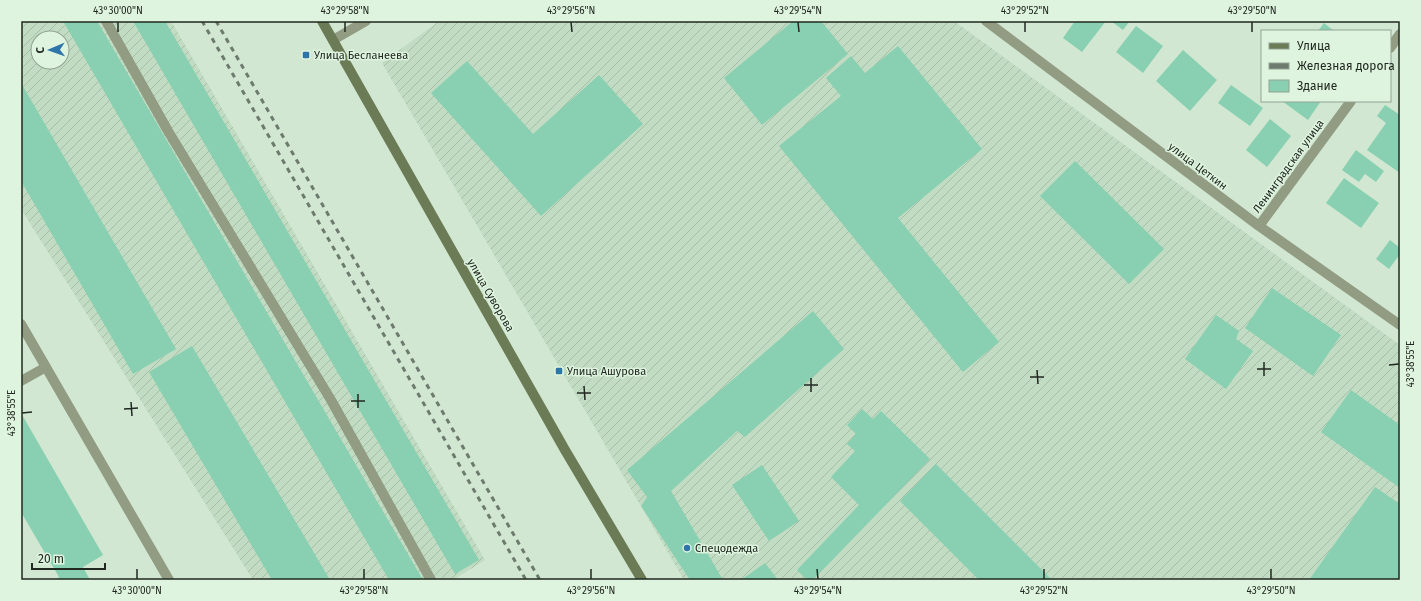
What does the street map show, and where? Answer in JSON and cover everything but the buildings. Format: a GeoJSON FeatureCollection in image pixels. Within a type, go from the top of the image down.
{"type":"FeatureCollection","features":[{"type":"Feature","properties":{"kind":"main road","name":"улица Суворова"},"geometry":{"type":"LineString","coordinates":[[322,21],[565,450],[642,580]]}},
{"type":"Feature","properties":{"kind":"street"},"geometry":{"type":"LineString","coordinates":[[106,21],[168,130],[331,400],[431,580]]}},
{"type":"Feature","properties":{"kind":"street"},"geometry":{"type":"LineString","coordinates":[[333,40],[366,21]]}},
{"type":"Feature","properties":{"kind":"street","name":"улица Цеткин"},"geometry":{"type":"LineString","coordinates":[[986,21],[1259,226],[1400,325]]}},
{"type":"Feature","properties":{"kind":"street"},"geometry":{"type":"LineString","coordinates":[[1391,47],[1400,34]]}},
{"type":"Feature","properties":{"kind":"street","name":"Ленинградская улица"},"geometry":{"type":"LineString","coordinates":[[1259,226],[1350,102]]}},
{"type":"Feature","properties":{"kind":"street"},"geometry":{"type":"LineString","coordinates":[[21,324],[169,580]]}},
{"type":"Feature","properties":{"kind":"street"},"geometry":{"type":"LineString","coordinates":[[21,381],[46,367]]}},
{"type":"Feature","properties":{"kind":"shaded area"},"geometry":{"type":"Polygon","coordinates":[[[21,21],[171,21],[485,560],[453,580],[253,580],[21,209],[21,21]]]}},
{"type":"Feature","properties":{"kind":"shaded area"},"geometry":{"type":"Polygon","coordinates":[[[439,21],[954,21],[1400,345],[1400,580],[684,580],[382,63],[439,21]]]}},
{"type":"Feature","properties":{"kind":"railway"},"geometry":{"type":"LineString","coordinates":[[202,21],[526,580]]}},
{"type":"Feature","properties":{"kind":"railway"},"geometry":{"type":"LineString","coordinates":[[216,21],[540,580]]}},
{"type":"Feature","properties":{"kind":"place","name":"Улица Бесланеева"},"geometry":{"type":"Point","coordinates":[306,55]}},
{"type":"Feature","properties":{"kind":"place","name":"Улица Ашурова"},"geometry":{"type":"Point","coordinates":[559,371]}},
{"type":"Feature","properties":{"kind":"place","name":"Спецодежда"},"geometry":{"type":"Point","coordinates":[687,548]}}]}
